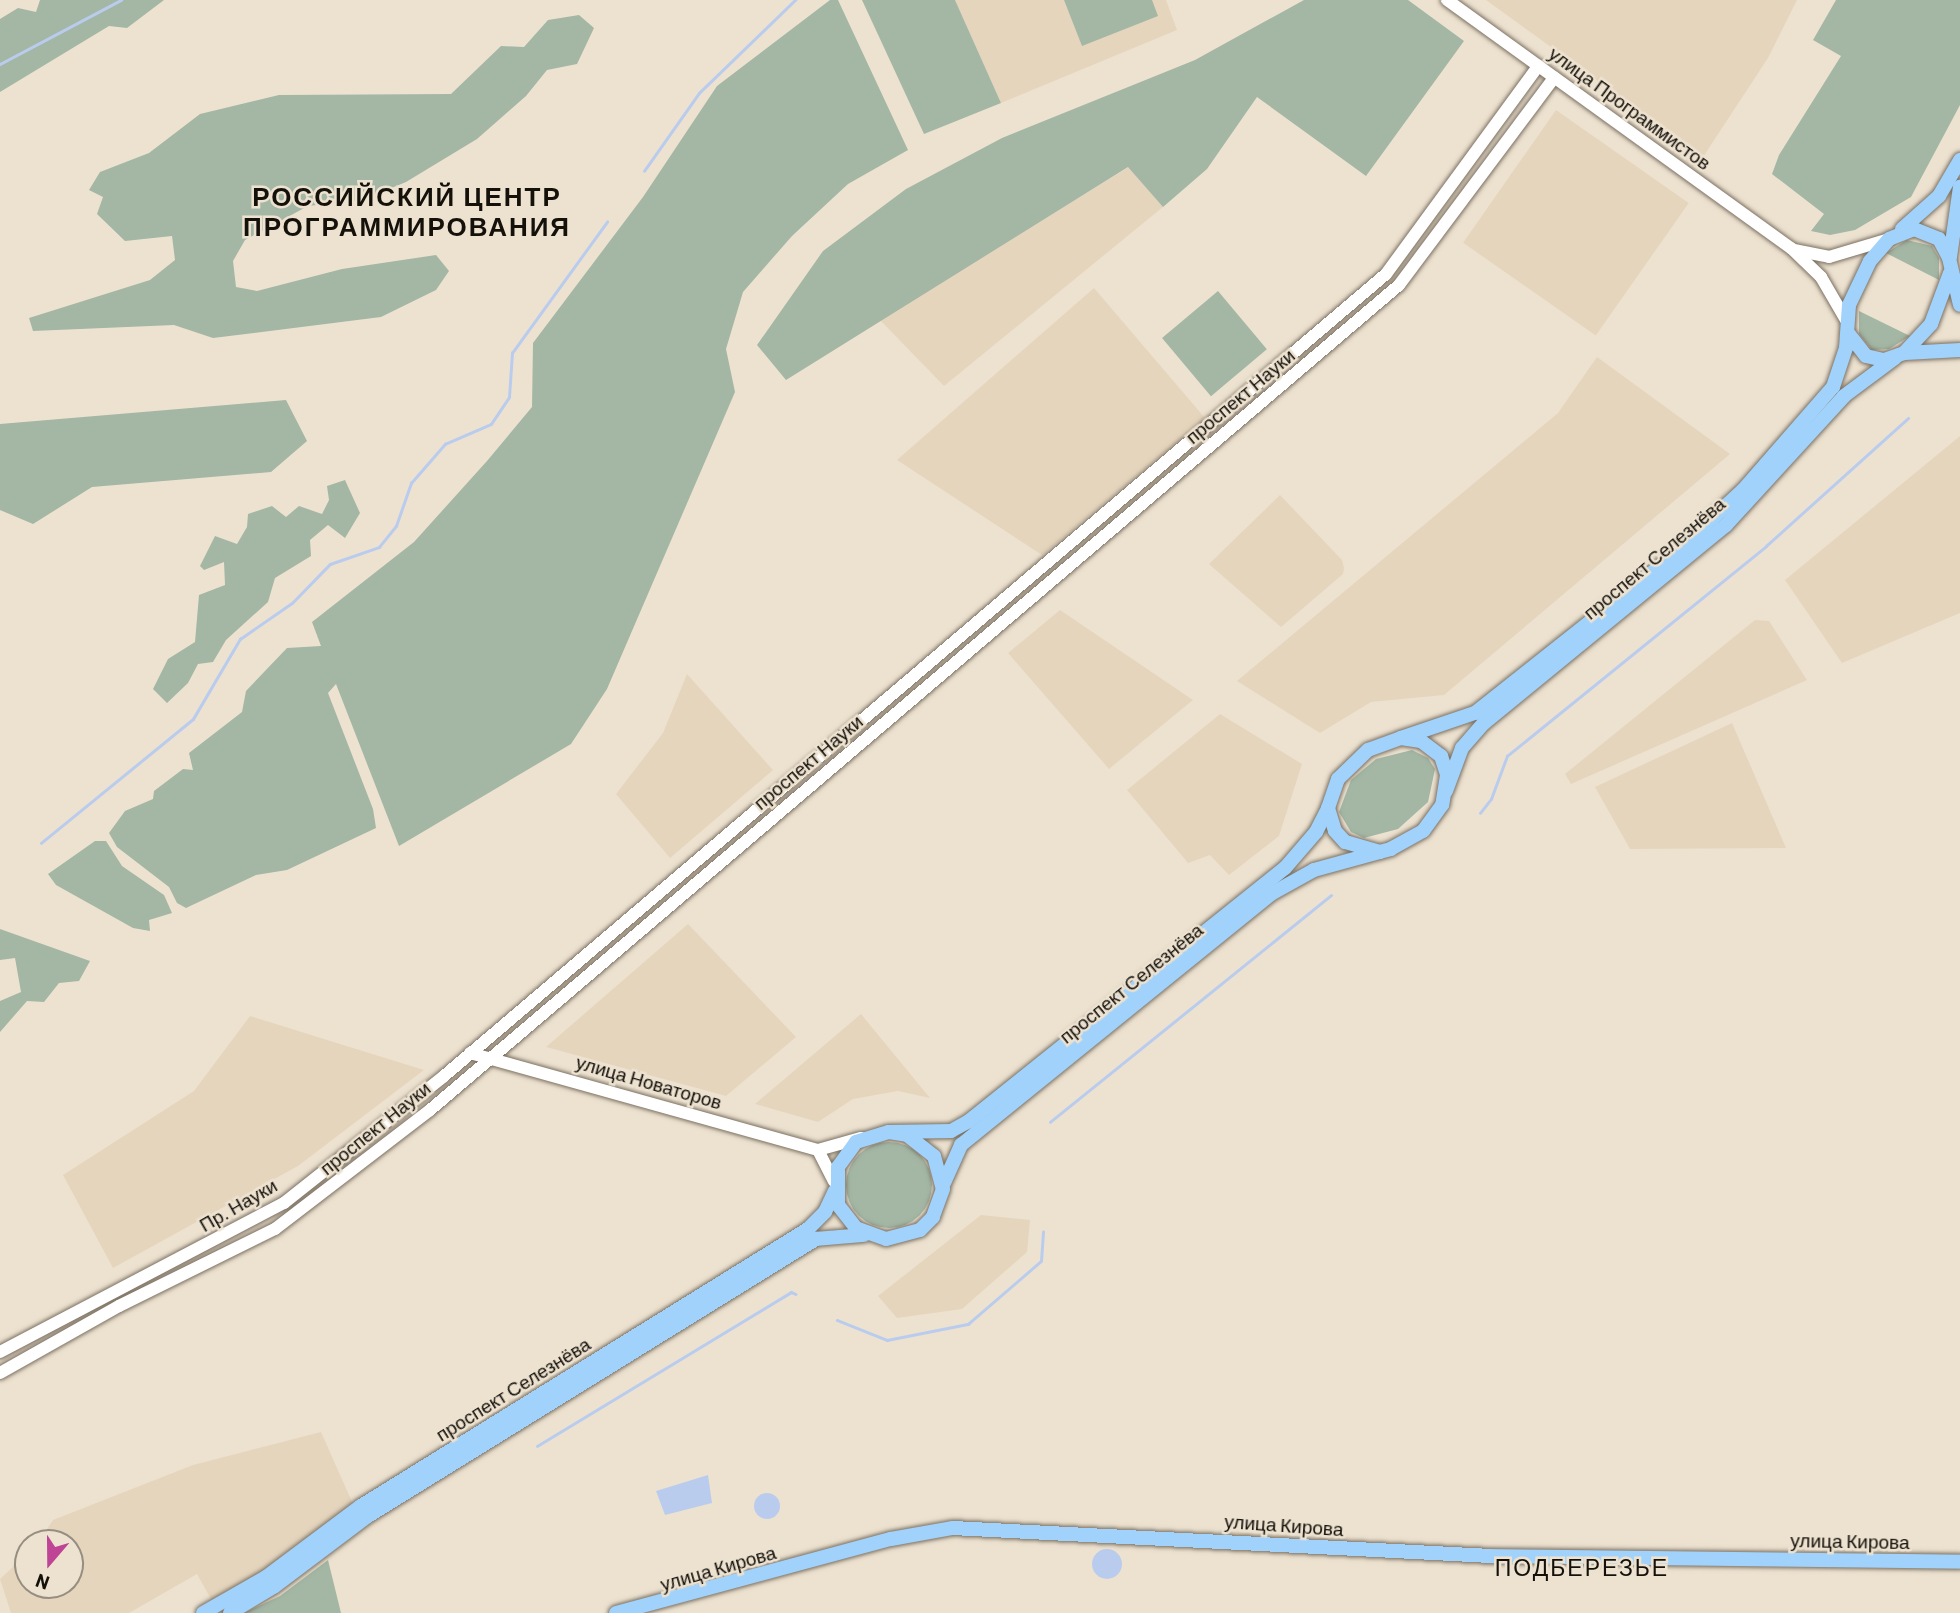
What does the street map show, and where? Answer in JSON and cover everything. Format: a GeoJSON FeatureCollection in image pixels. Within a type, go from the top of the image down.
{"type":"FeatureCollection","features":[{"type":"Feature","properties":{"kind":"main road"},"geometry":{"type":"LineString","coordinates":[[1960,160],[1938,196],[1892,236],[1857,285],[1846,325],[1866,356],[1899,356],[1960,350]]}},
{"type":"Feature","properties":{"kind":"main road"},"geometry":{"type":"LineString","coordinates":[[1899,356],[1931,324],[1950,265],[1960,187]]}},
{"type":"Feature","properties":{"kind":"main road"},"geometry":{"type":"LineString","coordinates":[[1892,236],[1914,229],[1933,234],[1950,265],[1960,305]]}},
{"type":"Feature","properties":{"kind":"main road","name":"проспект Селезнёва"},"geometry":{"type":"LineString","coordinates":[[1401,738],[1475,713],[1717,516],[1777,454],[1833,387],[1844,360],[1846,325]]}},
{"type":"Feature","properties":{"kind":"main road","name":"проспект Селезнёва"},"geometry":{"type":"LineString","coordinates":[[1447,791],[1462,748],[1484,723],[1726,525],[1844,396],[1899,356]]}},
{"type":"Feature","properties":{"kind":"main road"},"geometry":{"type":"LineString","coordinates":[[1401,738],[1421,741],[1441,755],[1447,791],[1433,820],[1423,831],[1380,852],[1345,842],[1335,831],[1328,808],[1338,779],[1351,763],[1385,740],[1401,738]]}},
{"type":"Feature","properties":{"kind":"main road","name":"проспект Селезнёва"},"geometry":{"type":"LineString","coordinates":[[203,1613],[266,1577],[361,1506],[808,1229],[825,1212],[845,1153],[869,1135],[889,1132],[927,1134],[951,1130],[969,1121],[1285,868],[1316,832],[1328,808]]}},
{"type":"Feature","properties":{"kind":"main road","name":"проспект Селезнёва"},"geometry":{"type":"LineString","coordinates":[[230,1613],[275,1586],[368,1516],[816,1239],[844,1234],[904,1237],[920,1230],[933,1217],[961,1145],[1271,894],[1314,870],[1380,852]]}},
{"type":"Feature","properties":{"kind":"main road","name":"проспект Селезнёва"},"geometry":{"type":"LineString","coordinates":[[889,1132],[906,1135],[928,1149],[941,1172],[943,1189]]}},
{"type":"Feature","properties":{"kind":"main road"},"geometry":{"type":"LineString","coordinates":[[835,1186],[845,1218],[868,1236]]}},
{"type":"Feature","properties":{"kind":"main road","name":"улица Кирова"},"geometry":{"type":"LineString","coordinates":[[616,1613],[891,1539],[953,1528],[1490,1556],[1960,1562]]}},
{"type":"Feature","properties":{"kind":"street","name":"улица Программистов"},"geometry":{"type":"LineString","coordinates":[[1447,0],[1791,248],[1821,277],[1846,325]]}},
{"type":"Feature","properties":{"kind":"street","name":"проспект Науки"},"geometry":{"type":"LineString","coordinates":[[470,1053],[1386,274],[1538,66]]}},
{"type":"Feature","properties":{"kind":"street","name":"проспект Науки"},"geometry":{"type":"LineString","coordinates":[[0,1373],[119,1306],[275,1229],[491,1058],[1399,285],[1555,78]]}},
{"type":"Feature","properties":{"kind":"street","name":"улица Программистов"},"geometry":{"type":"LineString","coordinates":[[1791,248],[1829,257],[1892,236]]}},
{"type":"Feature","properties":{"kind":"street","name":"улица Новаторов"},"geometry":{"type":"LineString","coordinates":[[470,1053],[818,1150]]}},
{"type":"Feature","properties":{"kind":"street","name":"Пр. Науки"},"geometry":{"type":"LineString","coordinates":[[0,1352],[284,1203],[470,1053]]}},
{"type":"Feature","properties":{"kind":"street"},"geometry":{"type":"LineString","coordinates":[[835,1186],[818,1150],[869,1135]]}},
{"type":"Feature","properties":{"kind":"shaded area"},"geometry":{"type":"Polygon","coordinates":[[[955,0],[1166,0],[1177,30],[1001,103],[955,0]]]}},
{"type":"Feature","properties":{"kind":"shaded area"},"geometry":{"type":"Polygon","coordinates":[[[1486,0],[1797,0],[1768,58],[1703,157],[1486,0]]]}},
{"type":"Feature","properties":{"kind":"shaded area"},"geometry":{"type":"Polygon","coordinates":[[[1556,110],[1689,203],[1596,336],[1463,243],[1556,110]]]}},
{"type":"Feature","properties":{"kind":"shaded area"},"geometry":{"type":"Polygon","coordinates":[[[1129,167],[1163,207],[944,386],[879,319],[1129,167]]]}},
{"type":"Feature","properties":{"kind":"shaded area"},"geometry":{"type":"Polygon","coordinates":[[[1094,288],[1205,418],[1042,555],[897,460],[1094,288]]]}},
{"type":"Feature","properties":{"kind":"shaded area"},"geometry":{"type":"Polygon","coordinates":[[[1597,357],[1730,454],[1444,695],[1371,702],[1320,733],[1237,681],[1558,413],[1597,357]]]}},
{"type":"Feature","properties":{"kind":"shaded area"},"geometry":{"type":"Polygon","coordinates":[[[1960,436],[1960,613],[1842,663],[1785,580],[1960,436]]]}},
{"type":"Feature","properties":{"kind":"shaded area"},"geometry":{"type":"Polygon","coordinates":[[[1280,495],[1342,560],[1344,568],[1343,574],[1281,627],[1209,564],[1280,495]]]}},
{"type":"Feature","properties":{"kind":"shaded area"},"geometry":{"type":"Polygon","coordinates":[[[1060,610],[1193,700],[1109,769],[1008,653],[1060,610]]]}},
{"type":"Feature","properties":{"kind":"shaded area"},"geometry":{"type":"Polygon","coordinates":[[[1755,620],[1769,621],[1807,680],[1571,784],[1565,774],[1755,620]]]}},
{"type":"Feature","properties":{"kind":"shaded area"},"geometry":{"type":"Polygon","coordinates":[[[687,674],[773,770],[670,858],[616,794],[663,733],[687,674]]]}},
{"type":"Feature","properties":{"kind":"shaded area"},"geometry":{"type":"Polygon","coordinates":[[[1220,714],[1302,764],[1279,836],[1229,875],[1210,855],[1188,863],[1127,790],[1220,714]]]}},
{"type":"Feature","properties":{"kind":"shaded area"},"geometry":{"type":"Polygon","coordinates":[[[1732,723],[1786,848],[1630,849],[1595,787],[1732,723]]]}},
{"type":"Feature","properties":{"kind":"shaded area"},"geometry":{"type":"Polygon","coordinates":[[[688,924],[796,1037],[726,1096],[546,1047],[688,924]]]}},
{"type":"Feature","properties":{"kind":"shaded area"},"geometry":{"type":"Polygon","coordinates":[[[861,1014],[930,1098],[898,1091],[853,1099],[818,1122],[755,1104],[861,1014]]]}},
{"type":"Feature","properties":{"kind":"shaded area"},"geometry":{"type":"Polygon","coordinates":[[[250,1016],[424,1070],[298,1166],[113,1268],[63,1175],[194,1091],[250,1016]]]}},
{"type":"Feature","properties":{"kind":"shaded area"},"geometry":{"type":"Polygon","coordinates":[[[981,1215],[1030,1220],[1027,1252],[962,1309],[897,1318],[878,1296],[981,1215]]]}},
{"type":"Feature","properties":{"kind":"shaded area"},"geometry":{"type":"Polygon","coordinates":[[[321,1432],[353,1504],[263,1571],[212,1601],[197,1574],[129,1613],[11,1613],[0,1579],[14,1566],[14,1599],[84,1599],[84,1529],[47,1529],[53,1520],[193,1465],[321,1432]]]}},
{"type":"Feature","properties":{"kind":"green space"},"geometry":{"type":"Polygon","coordinates":[[[40,0],[164,0],[127,28],[109,26],[0,92],[0,19],[18,8],[36,12],[40,0]]]}},
{"type":"Feature","properties":{"kind":"green space"},"geometry":{"type":"Polygon","coordinates":[[[830,0],[838,0],[908,150],[848,184],[792,236],[743,292],[726,349],[735,392],[607,689],[571,744],[399,846],[336,684],[328,693],[373,809],[376,828],[287,870],[256,875],[186,908],[177,903],[169,887],[117,847],[109,833],[125,811],[153,799],[154,791],[183,769],[193,770],[189,753],[242,712],[246,691],[287,648],[321,646],[312,622],[414,542],[487,461],[532,407],[533,343],[643,197],[717,86],[830,0]]]}},
{"type":"Feature","properties":{"kind":"green space"},"geometry":{"type":"Polygon","coordinates":[[[862,0],[955,0],[1001,103],[924,134],[862,0]]]}},
{"type":"Feature","properties":{"kind":"green space"},"geometry":{"type":"Polygon","coordinates":[[[1064,0],[1152,0],[1158,16],[1082,46],[1064,0]]]}},
{"type":"Feature","properties":{"kind":"green space"},"geometry":{"type":"Polygon","coordinates":[[[1304,0],[1408,0],[1464,41],[1366,176],[1257,97],[1207,169],[1163,207],[1128,167],[786,380],[757,345],[823,251],[906,189],[1002,138],[1195,60],[1304,0]]]}},
{"type":"Feature","properties":{"kind":"green space"},"geometry":{"type":"Polygon","coordinates":[[[1836,0],[1960,0],[1960,105],[1911,197],[1855,230],[1830,235],[1811,231],[1824,214],[1772,174],[1779,155],[1841,56],[1813,40],[1836,0]]]}},
{"type":"Feature","properties":{"kind":"green space"},"geometry":{"type":"Polygon","coordinates":[[[579,15],[594,28],[577,64],[547,70],[526,96],[477,139],[406,182],[362,200],[308,206],[245,240],[233,261],[236,287],[257,291],[342,269],[436,255],[449,271],[436,290],[381,317],[213,338],[174,325],[33,331],[29,318],[150,280],[175,260],[172,236],[125,241],[97,214],[103,197],[89,190],[100,172],[149,153],[200,114],[279,95],[451,94],[501,46],[524,47],[548,20],[579,15]]]}},
{"type":"Feature","properties":{"kind":"green space"},"geometry":{"type":"Polygon","coordinates":[[[1907,240],[1932,246],[1939,258],[1939,280],[1886,253],[1907,240]]]}},
{"type":"Feature","properties":{"kind":"green space"},"geometry":{"type":"Polygon","coordinates":[[[1218,291],[1267,349],[1211,396],[1162,338],[1218,291]]]}},
{"type":"Feature","properties":{"kind":"green space"},"geometry":{"type":"Polygon","coordinates":[[[1859,311],[1910,336],[1889,349],[1872,350],[1859,334],[1859,311]]]}},
{"type":"Feature","properties":{"kind":"green space"},"geometry":{"type":"Polygon","coordinates":[[[286,400],[307,441],[271,472],[92,487],[33,524],[0,510],[0,424],[286,400]]]}},
{"type":"Feature","properties":{"kind":"green space"},"geometry":{"type":"Polygon","coordinates":[[[345,480],[360,513],[345,538],[328,525],[310,540],[311,556],[275,578],[268,602],[226,640],[213,662],[198,664],[188,683],[167,703],[153,689],[168,659],[195,642],[199,595],[225,585],[224,562],[204,570],[200,566],[215,536],[237,544],[247,527],[248,514],[272,506],[286,517],[299,506],[322,514],[329,500],[327,486],[345,480]]]}},
{"type":"Feature","properties":{"kind":"green space"},"geometry":{"type":"Polygon","coordinates":[[[1412,750],[1428,758],[1435,769],[1428,802],[1398,829],[1364,838],[1351,832],[1339,812],[1351,780],[1376,759],[1412,750]]]}},
{"type":"Feature","properties":{"kind":"green space"},"geometry":{"type":"Polygon","coordinates":[[[95,841],[106,841],[122,866],[164,895],[172,913],[149,920],[150,931],[133,928],[56,885],[48,874],[95,841]]]}},
{"type":"Feature","properties":{"kind":"green space"},"geometry":{"type":"Polygon","coordinates":[[[0,929],[90,961],[79,981],[59,983],[44,1002],[27,1001],[0,1032],[0,1001],[21,992],[15,958],[0,960],[0,929]]]}},
{"type":"Feature","properties":{"kind":"green space"},"geometry":{"type":"Polygon","coordinates":[[[889,1142],[913,1149],[925,1161],[932,1185],[925,1209],[913,1221],[889,1228],[865,1221],[853,1209],[846,1185],[853,1161],[865,1149],[889,1142]]]}},
{"type":"Feature","properties":{"kind":"green space"},"geometry":{"type":"Polygon","coordinates":[[[328,1560],[341,1613],[244,1613],[280,1596],[328,1560]]]}},
{"type":"Feature","properties":{"kind":"water"},"geometry":{"type":"Polygon","coordinates":[[[708,1475],[712,1503],[665,1515],[656,1491],[708,1475]]]}},
{"type":"Feature","properties":{"kind":"water"},"geometry":{"type":"Polygon","coordinates":[[[767,1493],[776,1497],[780,1506],[776,1515],[767,1519],[758,1515],[754,1506],[758,1497],[767,1493]]]}},
{"type":"Feature","properties":{"kind":"water"},"geometry":{"type":"Polygon","coordinates":[[[1107,1549],[1113,1550],[1121,1558],[1121,1570],[1113,1578],[1107,1579],[1101,1578],[1093,1570],[1092,1564],[1093,1558],[1101,1550],[1107,1549]]]}},
{"type":"Feature","properties":{"kind":"waterway"},"geometry":{"type":"LineString","coordinates":[[0,64],[121,0]]}},
{"type":"Feature","properties":{"kind":"waterway"},"geometry":{"type":"LineString","coordinates":[[644,171],[699,93],[795,0]]}},
{"type":"Feature","properties":{"kind":"waterway"},"geometry":{"type":"LineString","coordinates":[[41,843],[193,719],[240,639],[292,603],[330,564],[379,547],[396,526],[411,483],[445,444],[491,424],[509,397],[512,353],[607,222]]}},
{"type":"Feature","properties":{"kind":"waterway"},"geometry":{"type":"LineString","coordinates":[[1480,813],[1491,799],[1507,756],[1766,546],[1908,418]]}},
{"type":"Feature","properties":{"kind":"waterway"},"geometry":{"type":"LineString","coordinates":[[1050,1122],[1331,895]]}},
{"type":"Feature","properties":{"kind":"waterway"},"geometry":{"type":"LineString","coordinates":[[837,1320],[887,1340],[968,1324],[1041,1261],[1043,1232]]}},
{"type":"Feature","properties":{"kind":"waterway"},"geometry":{"type":"LineString","coordinates":[[537,1446],[791,1292],[796,1294]]}},
{"type":"Feature","properties":{"kind":"district","name":"РОССИЙСКИЙ ЦЕНТР ПРОГРАММИРОВАНИЯ"},"geometry":{"type":"Point","coordinates":[407,211]}},
{"type":"Feature","properties":{"kind":"district","name":"ПОДБЕРЕЗЬЕ"},"geometry":{"type":"Point","coordinates":[1582,1567]}}]}
